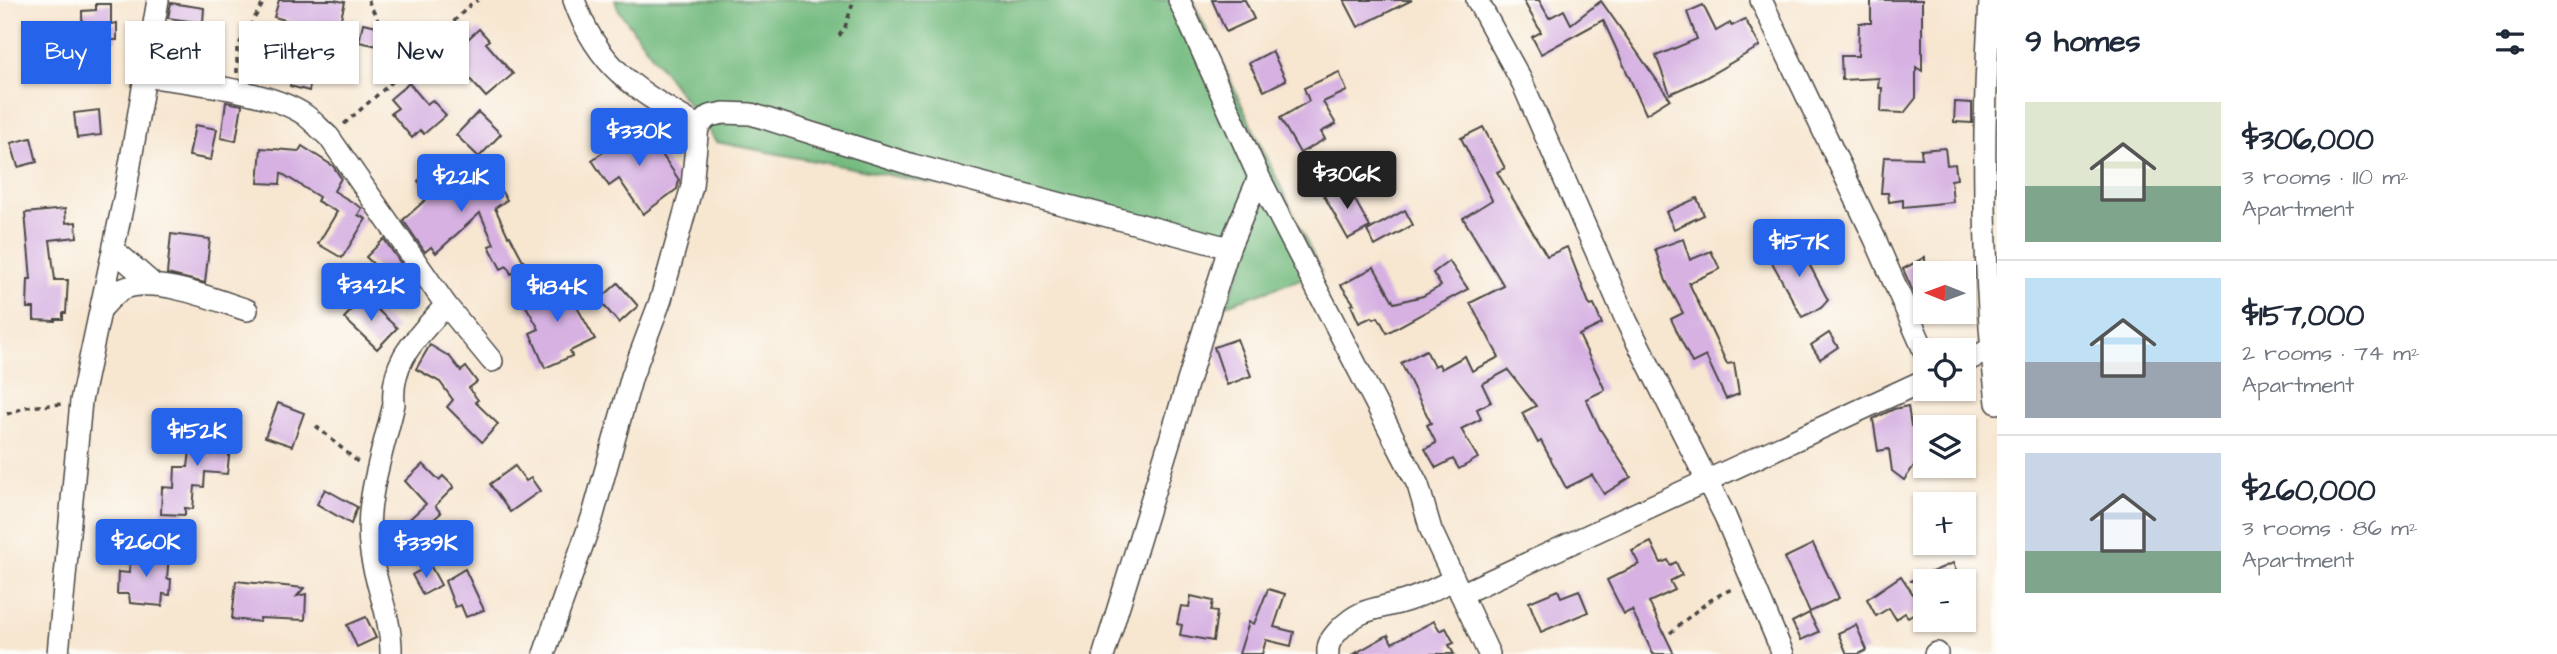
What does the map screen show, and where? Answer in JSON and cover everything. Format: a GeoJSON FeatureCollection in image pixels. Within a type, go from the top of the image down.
{"type":"FeatureCollection","features":[{"type":"Feature","properties":{"kind":"street"},"geometry":{"type":"LineString","coordinates":[[155,21],[158,0]]}},
{"type":"Feature","properties":{"kind":"street"},"geometry":{"type":"LineString","coordinates":[[574,0],[589,34],[613,68],[659,105],[698,126]]}},
{"type":"Feature","properties":{"kind":"street"},"geometry":{"type":"LineString","coordinates":[[1180,0],[1259,177],[1418,485],[1432,530],[1489,654]]}},
{"type":"Feature","properties":{"kind":"street"},"geometry":{"type":"LineString","coordinates":[[1477,0],[1521,80],[1627,322],[1725,516],[1783,654]]}},
{"type":"Feature","properties":{"kind":"street"},"geometry":{"type":"LineString","coordinates":[[1761,0],[1875,239],[1918,338]]}},
{"type":"Feature","properties":{"kind":"street"},"geometry":{"type":"LineString","coordinates":[[1990,0],[1986,184],[1997,402]]}},
{"type":"Feature","properties":{"kind":"street"},"geometry":{"type":"LineString","coordinates":[[58,654],[81,401],[103,307],[145,84]]}},
{"type":"Feature","properties":{"kind":"street"},"geometry":{"type":"LineString","coordinates":[[204,84],[286,106],[304,115],[329,137],[446,304],[492,361]]}},
{"type":"Feature","properties":{"kind":"street"},"geometry":{"type":"LineString","coordinates":[[544,654],[593,515],[632,376],[661,299],[692,186],[698,126],[709,116],[724,113],[751,114],[913,165],[1229,248]]}},
{"type":"Feature","properties":{"kind":"street"},"geometry":{"type":"LineString","coordinates":[[1104,654],[1229,248],[1259,177]]}},
{"type":"Feature","properties":{"kind":"street"},"geometry":{"type":"LineString","coordinates":[[114,250],[153,284]]}},
{"type":"Feature","properties":{"kind":"street"},"geometry":{"type":"LineString","coordinates":[[103,307],[125,288],[153,284],[247,310]]}},
{"type":"Feature","properties":{"kind":"street"},"geometry":{"type":"LineString","coordinates":[[391,654],[387,615],[371,554],[368,525],[370,503],[394,404],[397,368],[403,355],[446,304]]}},
{"type":"Feature","properties":{"kind":"street"},"geometry":{"type":"LineString","coordinates":[[1976,356],[1993,348]]}},
{"type":"Feature","properties":{"kind":"street"},"geometry":{"type":"LineString","coordinates":[[1328,654],[1331,638],[1351,618],[1375,607],[1457,587],[1706,481],[1913,386]]}},
{"type":"Feature","properties":{"kind":"path"},"geometry":{"type":"LineString","coordinates":[[238,93],[237,48],[265,0]]}},
{"type":"Feature","properties":{"kind":"path"},"geometry":{"type":"LineString","coordinates":[[368,0],[378,21]]}},
{"type":"Feature","properties":{"kind":"path"},"geometry":{"type":"LineString","coordinates":[[329,137],[407,69],[478,0]]}},
{"type":"Feature","properties":{"kind":"path"},"geometry":{"type":"LineString","coordinates":[[839,36],[854,0]]}},
{"type":"Feature","properties":{"kind":"path"},"geometry":{"type":"LineString","coordinates":[[7,414],[26,407],[81,401]]}},
{"type":"Feature","properties":{"kind":"path"},"geometry":{"type":"LineString","coordinates":[[316,426],[377,477]]}},
{"type":"Feature","properties":{"kind":"path"},"geometry":{"type":"LineString","coordinates":[[1670,633],[1718,594],[1754,581]]}},
{"type":"Feature","properties":{"kind":"green space"},"geometry":{"type":"Polygon","coordinates":[[[615,0],[1192,0],[1321,272],[1226,305],[1248,252],[1232,245],[1024,201],[716,142],[618,9],[615,0]]]}},
{"type":"Feature","properties":{"kind":"building"},"geometry":{"type":"Polygon","coordinates":[[[279,0],[345,2],[340,21],[289,21],[274,17],[279,0]]]}},
{"type":"Feature","properties":{"kind":"building"},"geometry":{"type":"Polygon","coordinates":[[[1212,0],[1245,0],[1254,19],[1226,32],[1212,0]]]}},
{"type":"Feature","properties":{"kind":"building"},"geometry":{"type":"Polygon","coordinates":[[[1344,0],[1412,0],[1358,27],[1344,0]]]}},
{"type":"Feature","properties":{"kind":"building"},"geometry":{"type":"Polygon","coordinates":[[[1523,0],[1539,0],[1549,18],[1564,10],[1571,24],[1601,1],[1670,99],[1646,114],[1603,20],[1541,54],[1532,37],[1541,32],[1523,0]]]}},
{"type":"Feature","properties":{"kind":"building"},"geometry":{"type":"Polygon","coordinates":[[[1871,0],[1922,0],[1922,71],[1916,67],[1916,98],[1904,113],[1881,112],[1882,88],[1878,88],[1879,78],[1842,80],[1841,56],[1858,56],[1859,23],[1871,23],[1871,0]]]}},
{"type":"Feature","properties":{"kind":"building"},"geometry":{"type":"Polygon","coordinates":[[[171,3],[204,8],[203,21],[168,18],[171,3]]]}},
{"type":"Feature","properties":{"kind":"building"},"geometry":{"type":"Polygon","coordinates":[[[96,4],[111,4],[111,21],[82,21],[82,11],[96,10],[96,4]]]}},
{"type":"Feature","properties":{"kind":"building"},"geometry":{"type":"Polygon","coordinates":[[[1703,5],[1716,31],[1745,19],[1760,46],[1703,79],[1670,94],[1656,56],[1697,39],[1687,12],[1703,5]]]}},
{"type":"Feature","properties":{"kind":"building"},"geometry":{"type":"Polygon","coordinates":[[[117,23],[117,40],[111,40],[111,24],[117,23]]]}},
{"type":"Feature","properties":{"kind":"building"},"geometry":{"type":"Polygon","coordinates":[[[363,23],[373,25],[373,45],[359,42],[363,23]]]}},
{"type":"Feature","properties":{"kind":"building"},"geometry":{"type":"Polygon","coordinates":[[[479,29],[489,40],[486,43],[513,74],[486,97],[469,78],[469,38],[479,29]]]}},
{"type":"Feature","properties":{"kind":"building"},"geometry":{"type":"Polygon","coordinates":[[[1272,51],[1286,80],[1264,91],[1249,63],[1272,51]]]}},
{"type":"Feature","properties":{"kind":"building"},"geometry":{"type":"Polygon","coordinates":[[[1339,72],[1347,91],[1323,102],[1336,124],[1321,132],[1325,139],[1300,153],[1280,118],[1309,101],[1304,88],[1339,72]]]}},
{"type":"Feature","properties":{"kind":"building"},"geometry":{"type":"Polygon","coordinates":[[[290,84],[310,84],[309,91],[290,84]]]}},
{"type":"Feature","properties":{"kind":"building"},"geometry":{"type":"Polygon","coordinates":[[[410,84],[427,104],[432,100],[446,115],[424,134],[420,130],[412,138],[391,113],[398,108],[390,99],[410,84]]]}},
{"type":"Feature","properties":{"kind":"building"},"geometry":{"type":"Polygon","coordinates":[[[226,102],[242,105],[236,141],[221,138],[226,102]]]}},
{"type":"Feature","properties":{"kind":"building"},"geometry":{"type":"Polygon","coordinates":[[[1955,102],[1972,103],[1972,123],[1954,122],[1955,102]]]}},
{"type":"Feature","properties":{"kind":"building"},"geometry":{"type":"Polygon","coordinates":[[[99,110],[101,135],[77,138],[74,113],[99,110]]]}},
{"type":"Feature","properties":{"kind":"building"},"geometry":{"type":"Polygon","coordinates":[[[478,112],[501,134],[479,157],[456,135],[478,112]]]}},
{"type":"Feature","properties":{"kind":"building"},"geometry":{"type":"Polygon","coordinates":[[[646,122],[663,148],[659,150],[679,180],[677,189],[643,214],[619,179],[609,186],[592,160],[646,122]]]}},
{"type":"Feature","properties":{"kind":"building"},"geometry":{"type":"Polygon","coordinates":[[[195,125],[217,129],[211,160],[189,156],[195,125]]]}},
{"type":"Feature","properties":{"kind":"building"},"geometry":{"type":"Polygon","coordinates":[[[1483,127],[1505,168],[1497,172],[1547,256],[1567,247],[1590,306],[1594,305],[1602,324],[1579,335],[1605,390],[1586,399],[1600,429],[1631,477],[1604,494],[1592,475],[1566,488],[1541,441],[1538,443],[1522,413],[1536,406],[1508,370],[1482,384],[1491,402],[1477,409],[1481,419],[1461,429],[1478,458],[1459,469],[1453,459],[1436,468],[1425,449],[1436,443],[1427,425],[1431,423],[1401,363],[1426,350],[1434,366],[1439,364],[1441,369],[1465,356],[1472,371],[1499,357],[1470,303],[1504,286],[1463,218],[1492,200],[1461,138],[1483,127]]]}},
{"type":"Feature","properties":{"kind":"building"},"geometry":{"type":"Polygon","coordinates":[[[31,138],[37,162],[18,167],[11,143],[31,138]]]}},
{"type":"Feature","properties":{"kind":"building"},"geometry":{"type":"Polygon","coordinates":[[[302,146],[333,166],[341,178],[334,191],[362,208],[358,215],[366,219],[342,258],[318,244],[337,212],[317,201],[319,197],[281,173],[280,184],[258,183],[261,148],[299,151],[302,146]]]}},
{"type":"Feature","properties":{"kind":"building"},"geometry":{"type":"Polygon","coordinates":[[[1945,148],[1947,165],[1955,164],[1957,179],[1951,180],[1953,202],[1903,207],[1903,200],[1889,202],[1888,193],[1881,193],[1884,157],[1922,158],[1921,150],[1945,148]]]}},
{"type":"Feature","properties":{"kind":"building"},"geometry":{"type":"Polygon","coordinates":[[[436,164],[451,180],[468,164],[488,188],[496,183],[507,200],[495,208],[526,266],[511,274],[507,266],[501,269],[489,246],[494,244],[480,213],[436,253],[431,247],[425,252],[403,220],[431,195],[418,181],[436,164]]]}},
{"type":"Feature","properties":{"kind":"building"},"geometry":{"type":"Polygon","coordinates":[[[1345,182],[1370,227],[1348,239],[1323,194],[1345,182]]]}},
{"type":"Feature","properties":{"kind":"building"},"geometry":{"type":"Polygon","coordinates":[[[1697,198],[1704,215],[1674,229],[1666,212],[1697,198]]]}},
{"type":"Feature","properties":{"kind":"building"},"geometry":{"type":"Polygon","coordinates":[[[65,209],[66,223],[76,222],[77,237],[50,240],[55,280],[68,280],[66,313],[63,313],[63,319],[55,321],[34,320],[34,308],[27,308],[28,279],[31,279],[25,213],[65,209]]]}},
{"type":"Feature","properties":{"kind":"building"},"geometry":{"type":"Polygon","coordinates":[[[1405,210],[1413,225],[1375,246],[1367,231],[1405,210]]]}},
{"type":"Feature","properties":{"kind":"building"},"geometry":{"type":"Polygon","coordinates":[[[171,234],[210,239],[205,283],[167,274],[171,234]]]}},
{"type":"Feature","properties":{"kind":"building"},"geometry":{"type":"Polygon","coordinates":[[[384,239],[406,271],[394,284],[366,257],[384,239]]]}},
{"type":"Feature","properties":{"kind":"building"},"geometry":{"type":"Polygon","coordinates":[[[1683,239],[1690,260],[1711,251],[1720,269],[1689,283],[1727,364],[1734,363],[1739,394],[1726,399],[1706,356],[1692,363],[1671,319],[1683,313],[1666,281],[1655,249],[1683,239]]]}},
{"type":"Feature","properties":{"kind":"building"},"geometry":{"type":"Polygon","coordinates":[[[1797,241],[1828,300],[1821,308],[1802,317],[1769,257],[1797,241]]]}},
{"type":"Feature","properties":{"kind":"building"},"geometry":{"type":"Polygon","coordinates":[[[1449,261],[1468,289],[1387,333],[1378,317],[1359,323],[1351,305],[1354,304],[1341,285],[1374,267],[1394,303],[1423,296],[1441,286],[1433,273],[1449,261]]]}},
{"type":"Feature","properties":{"kind":"building"},"geometry":{"type":"Polygon","coordinates":[[[1913,264],[1913,292],[1903,269],[1913,264]]]}},
{"type":"Feature","properties":{"kind":"building"},"geometry":{"type":"Polygon","coordinates":[[[561,279],[595,339],[570,351],[572,356],[545,368],[530,333],[539,329],[523,301],[561,279]]]}},
{"type":"Feature","properties":{"kind":"building"},"geometry":{"type":"Polygon","coordinates":[[[618,283],[638,306],[619,323],[599,300],[618,283]]]}},
{"type":"Feature","properties":{"kind":"building"},"geometry":{"type":"Polygon","coordinates":[[[364,297],[397,328],[377,349],[344,318],[364,297]]]}},
{"type":"Feature","properties":{"kind":"building"},"geometry":{"type":"Polygon","coordinates":[[[1829,333],[1838,347],[1820,359],[1811,345],[1829,333]]]}},
{"type":"Feature","properties":{"kind":"building"},"geometry":{"type":"Polygon","coordinates":[[[1237,339],[1251,376],[1227,385],[1214,347],[1237,339]]]}},
{"type":"Feature","properties":{"kind":"building"},"geometry":{"type":"Polygon","coordinates":[[[430,345],[450,357],[461,371],[466,367],[477,382],[469,388],[478,400],[475,402],[498,424],[482,442],[447,407],[453,400],[440,382],[416,369],[430,345]]]}},
{"type":"Feature","properties":{"kind":"building"},"geometry":{"type":"Polygon","coordinates":[[[278,403],[304,413],[292,446],[265,437],[278,403]]]}},
{"type":"Feature","properties":{"kind":"building"},"geometry":{"type":"Polygon","coordinates":[[[1908,406],[1913,426],[1913,467],[1904,480],[1892,471],[1889,449],[1878,451],[1873,419],[1908,406]]]}},
{"type":"Feature","properties":{"kind":"building"},"geometry":{"type":"Polygon","coordinates":[[[193,426],[232,431],[227,474],[205,472],[204,487],[195,486],[193,509],[185,508],[185,515],[161,514],[162,487],[174,488],[175,467],[188,467],[193,426]]]}},
{"type":"Feature","properties":{"kind":"building"},"geometry":{"type":"Polygon","coordinates":[[[423,464],[439,480],[443,476],[454,487],[435,506],[441,513],[400,550],[390,537],[426,504],[405,481],[423,464]]]}},
{"type":"Feature","properties":{"kind":"building"},"geometry":{"type":"Polygon","coordinates":[[[515,466],[526,481],[531,478],[540,491],[510,512],[490,484],[515,466]]]}},
{"type":"Feature","properties":{"kind":"building"},"geometry":{"type":"Polygon","coordinates":[[[325,489],[357,507],[351,524],[317,504],[325,489]]]}},
{"type":"Feature","properties":{"kind":"building"},"geometry":{"type":"Polygon","coordinates":[[[1651,542],[1661,563],[1668,560],[1670,565],[1676,562],[1682,575],[1670,581],[1675,590],[1649,602],[1674,654],[1653,654],[1632,610],[1624,614],[1607,580],[1639,564],[1632,551],[1651,542]]]}},
{"type":"Feature","properties":{"kind":"building"},"geometry":{"type":"Polygon","coordinates":[[[1813,544],[1839,598],[1810,612],[1784,558],[1813,544]]]}},
{"type":"Feature","properties":{"kind":"building"},"geometry":{"type":"Polygon","coordinates":[[[131,551],[169,554],[167,579],[171,579],[170,595],[163,594],[162,606],[130,603],[129,594],[117,594],[118,572],[129,573],[131,551]]]}},
{"type":"Feature","properties":{"kind":"building"},"geometry":{"type":"Polygon","coordinates":[[[1953,563],[1955,569],[1939,569],[1953,563]]]}},
{"type":"Feature","properties":{"kind":"building"},"geometry":{"type":"Polygon","coordinates":[[[430,565],[441,585],[423,595],[412,575],[430,565]]]}},
{"type":"Feature","properties":{"kind":"building"},"geometry":{"type":"Polygon","coordinates":[[[465,569],[484,610],[466,617],[461,605],[455,607],[445,581],[465,569]]]}},
{"type":"Feature","properties":{"kind":"building"},"geometry":{"type":"Polygon","coordinates":[[[1901,576],[1913,594],[1913,614],[1908,617],[1905,613],[1896,619],[1889,608],[1876,616],[1867,599],[1901,576]]]}},
{"type":"Feature","properties":{"kind":"building"},"geometry":{"type":"Polygon","coordinates":[[[236,581],[304,588],[297,596],[306,594],[305,620],[260,618],[260,622],[232,619],[236,581]]]}},
{"type":"Feature","properties":{"kind":"building"},"geometry":{"type":"Polygon","coordinates":[[[1268,589],[1285,594],[1274,627],[1294,632],[1291,646],[1266,640],[1262,654],[1239,654],[1249,622],[1254,624],[1268,589]]]}},
{"type":"Feature","properties":{"kind":"building"},"geometry":{"type":"Polygon","coordinates":[[[1558,590],[1561,597],[1579,590],[1588,612],[1541,632],[1529,602],[1558,590]]]}},
{"type":"Feature","properties":{"kind":"building"},"geometry":{"type":"Polygon","coordinates":[[[1191,596],[1213,601],[1211,611],[1217,612],[1213,641],[1180,635],[1182,625],[1177,624],[1181,606],[1189,607],[1191,596]]]}},
{"type":"Feature","properties":{"kind":"building"},"geometry":{"type":"Polygon","coordinates":[[[1809,613],[1819,632],[1801,640],[1792,622],[1809,613]]]}},
{"type":"Feature","properties":{"kind":"building"},"geometry":{"type":"Polygon","coordinates":[[[366,617],[376,638],[357,647],[347,625],[366,617]]]}},
{"type":"Feature","properties":{"kind":"building"},"geometry":{"type":"Polygon","coordinates":[[[1434,621],[1440,631],[1446,628],[1454,643],[1449,645],[1454,654],[1354,654],[1388,635],[1392,643],[1434,621]]]}},
{"type":"Feature","properties":{"kind":"building"},"geometry":{"type":"Polygon","coordinates":[[[1856,625],[1867,650],[1859,654],[1847,654],[1838,633],[1856,625]]]}}]}
